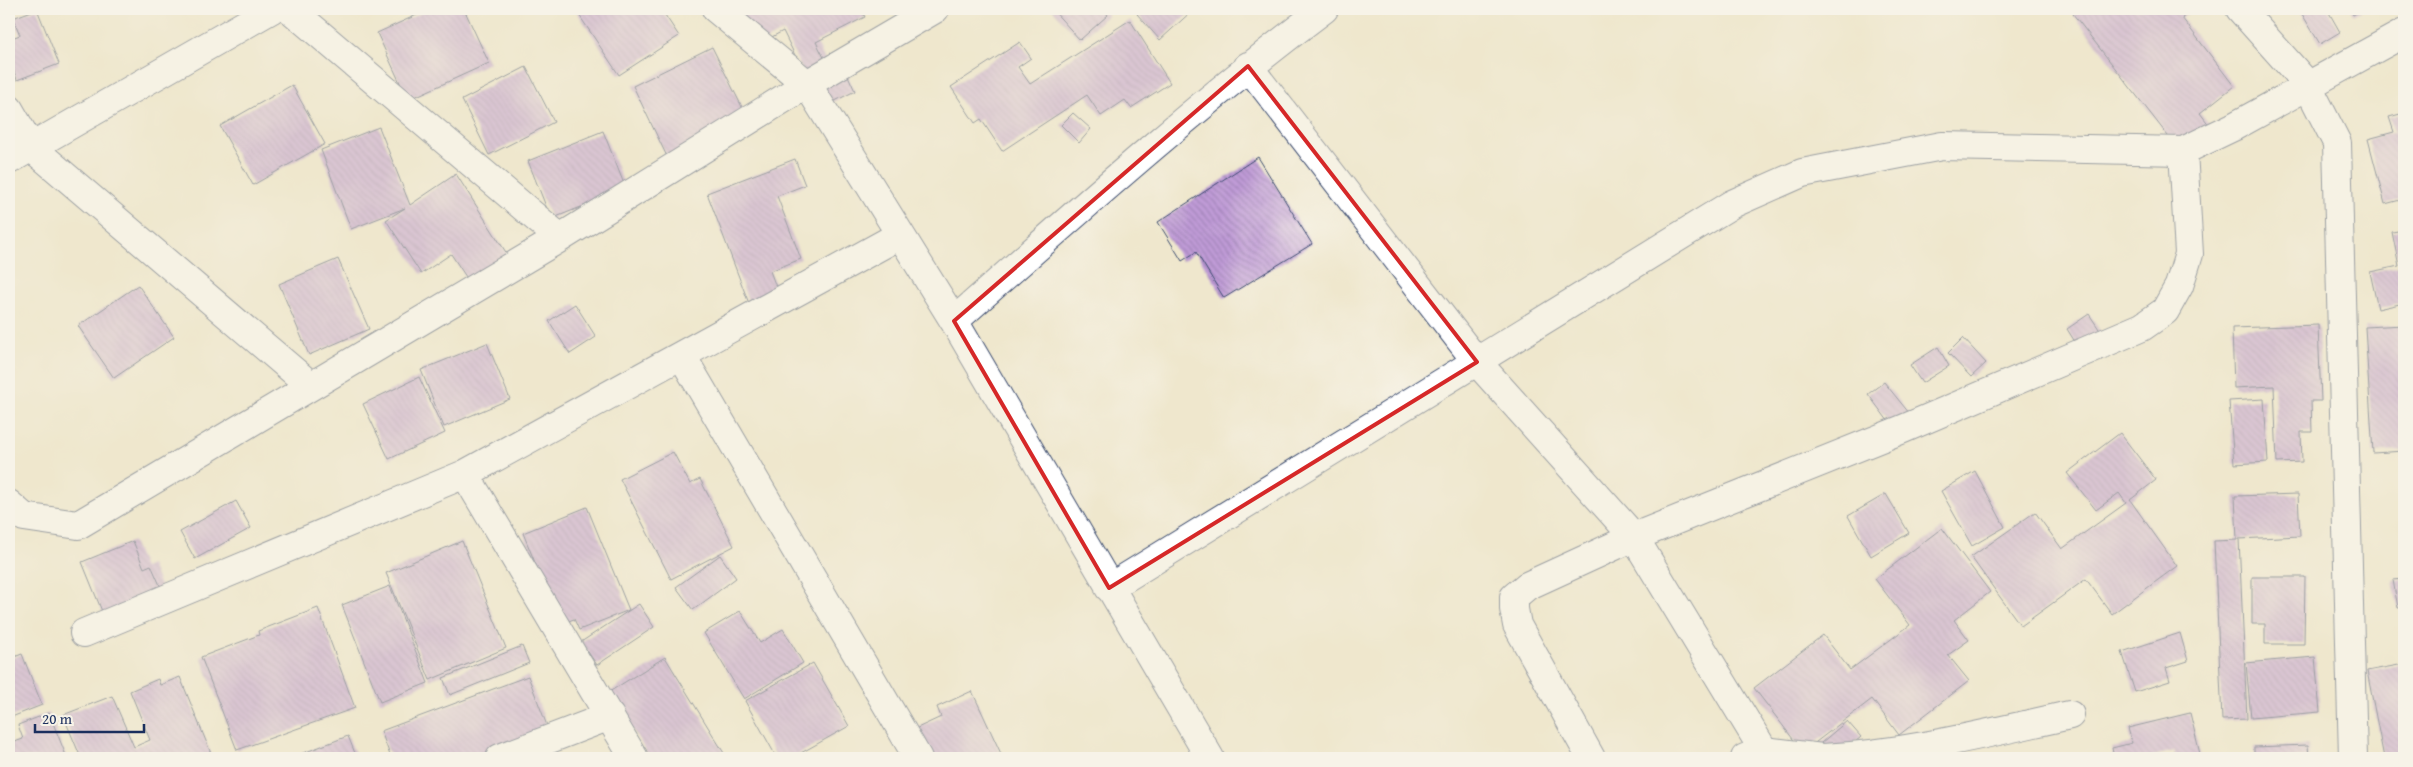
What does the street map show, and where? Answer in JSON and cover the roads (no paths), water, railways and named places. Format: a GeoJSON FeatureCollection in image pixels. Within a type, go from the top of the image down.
{"type":"FeatureCollection","features":[{"type":"Feature","properties":{"kind":"street"},"geometry":{"type":"LineString","coordinates":[[20,154],[272,9]]}},
{"type":"Feature","properties":{"kind":"street"},"geometry":{"type":"LineString","coordinates":[[290,9],[560,238]]}},
{"type":"Feature","properties":{"kind":"street"},"geometry":{"type":"LineString","coordinates":[[716,9],[807,84],[954,321],[1210,758]]}},
{"type":"Feature","properties":{"kind":"street"},"geometry":{"type":"LineString","coordinates":[[9,504],[24,517],[78,525],[310,384],[560,238],[807,84],[935,9]]}},
{"type":"Feature","properties":{"kind":"street"},"geometry":{"type":"LineString","coordinates":[[954,321],[1070,218],[1248,66],[1324,9]]}},
{"type":"Feature","properties":{"kind":"street"},"geometry":{"type":"LineString","coordinates":[[2240,9],[2307,84],[2336,143],[2354,758]]}},
{"type":"Feature","properties":{"kind":"street"},"geometry":{"type":"LineString","coordinates":[[1110,588],[1732,204],[1802,173],[1942,146],[2183,151],[2233,127],[2307,84],[2404,33]]}},
{"type":"Feature","properties":{"kind":"street"},"geometry":{"type":"LineString","coordinates":[[1248,66],[1477,362],[1634,537],[1755,755],[1822,758],[1868,756],[1921,748],[2070,715]]}},
{"type":"Feature","properties":{"kind":"street"},"geometry":{"type":"LineString","coordinates":[[9,109],[20,154],[310,384]]}},
{"type":"Feature","properties":{"kind":"street"},"geometry":{"type":"LineString","coordinates":[[1591,758],[1517,625],[1514,597],[1527,586],[1634,537],[1930,417],[2142,327],[2165,311],[2179,286],[2190,254],[2183,151]]}},
{"type":"Feature","properties":{"kind":"street"},"geometry":{"type":"LineString","coordinates":[[84,633],[465,474],[900,235]]}},
{"type":"Feature","properties":{"kind":"street"},"geometry":{"type":"LineString","coordinates":[[682,356],[918,758]]}},
{"type":"Feature","properties":{"kind":"street"},"geometry":{"type":"LineString","coordinates":[[465,474],[634,758]]}},
{"type":"Feature","properties":{"kind":"street"},"geometry":{"type":"LineString","coordinates":[[500,758],[610,716]]}}]}
